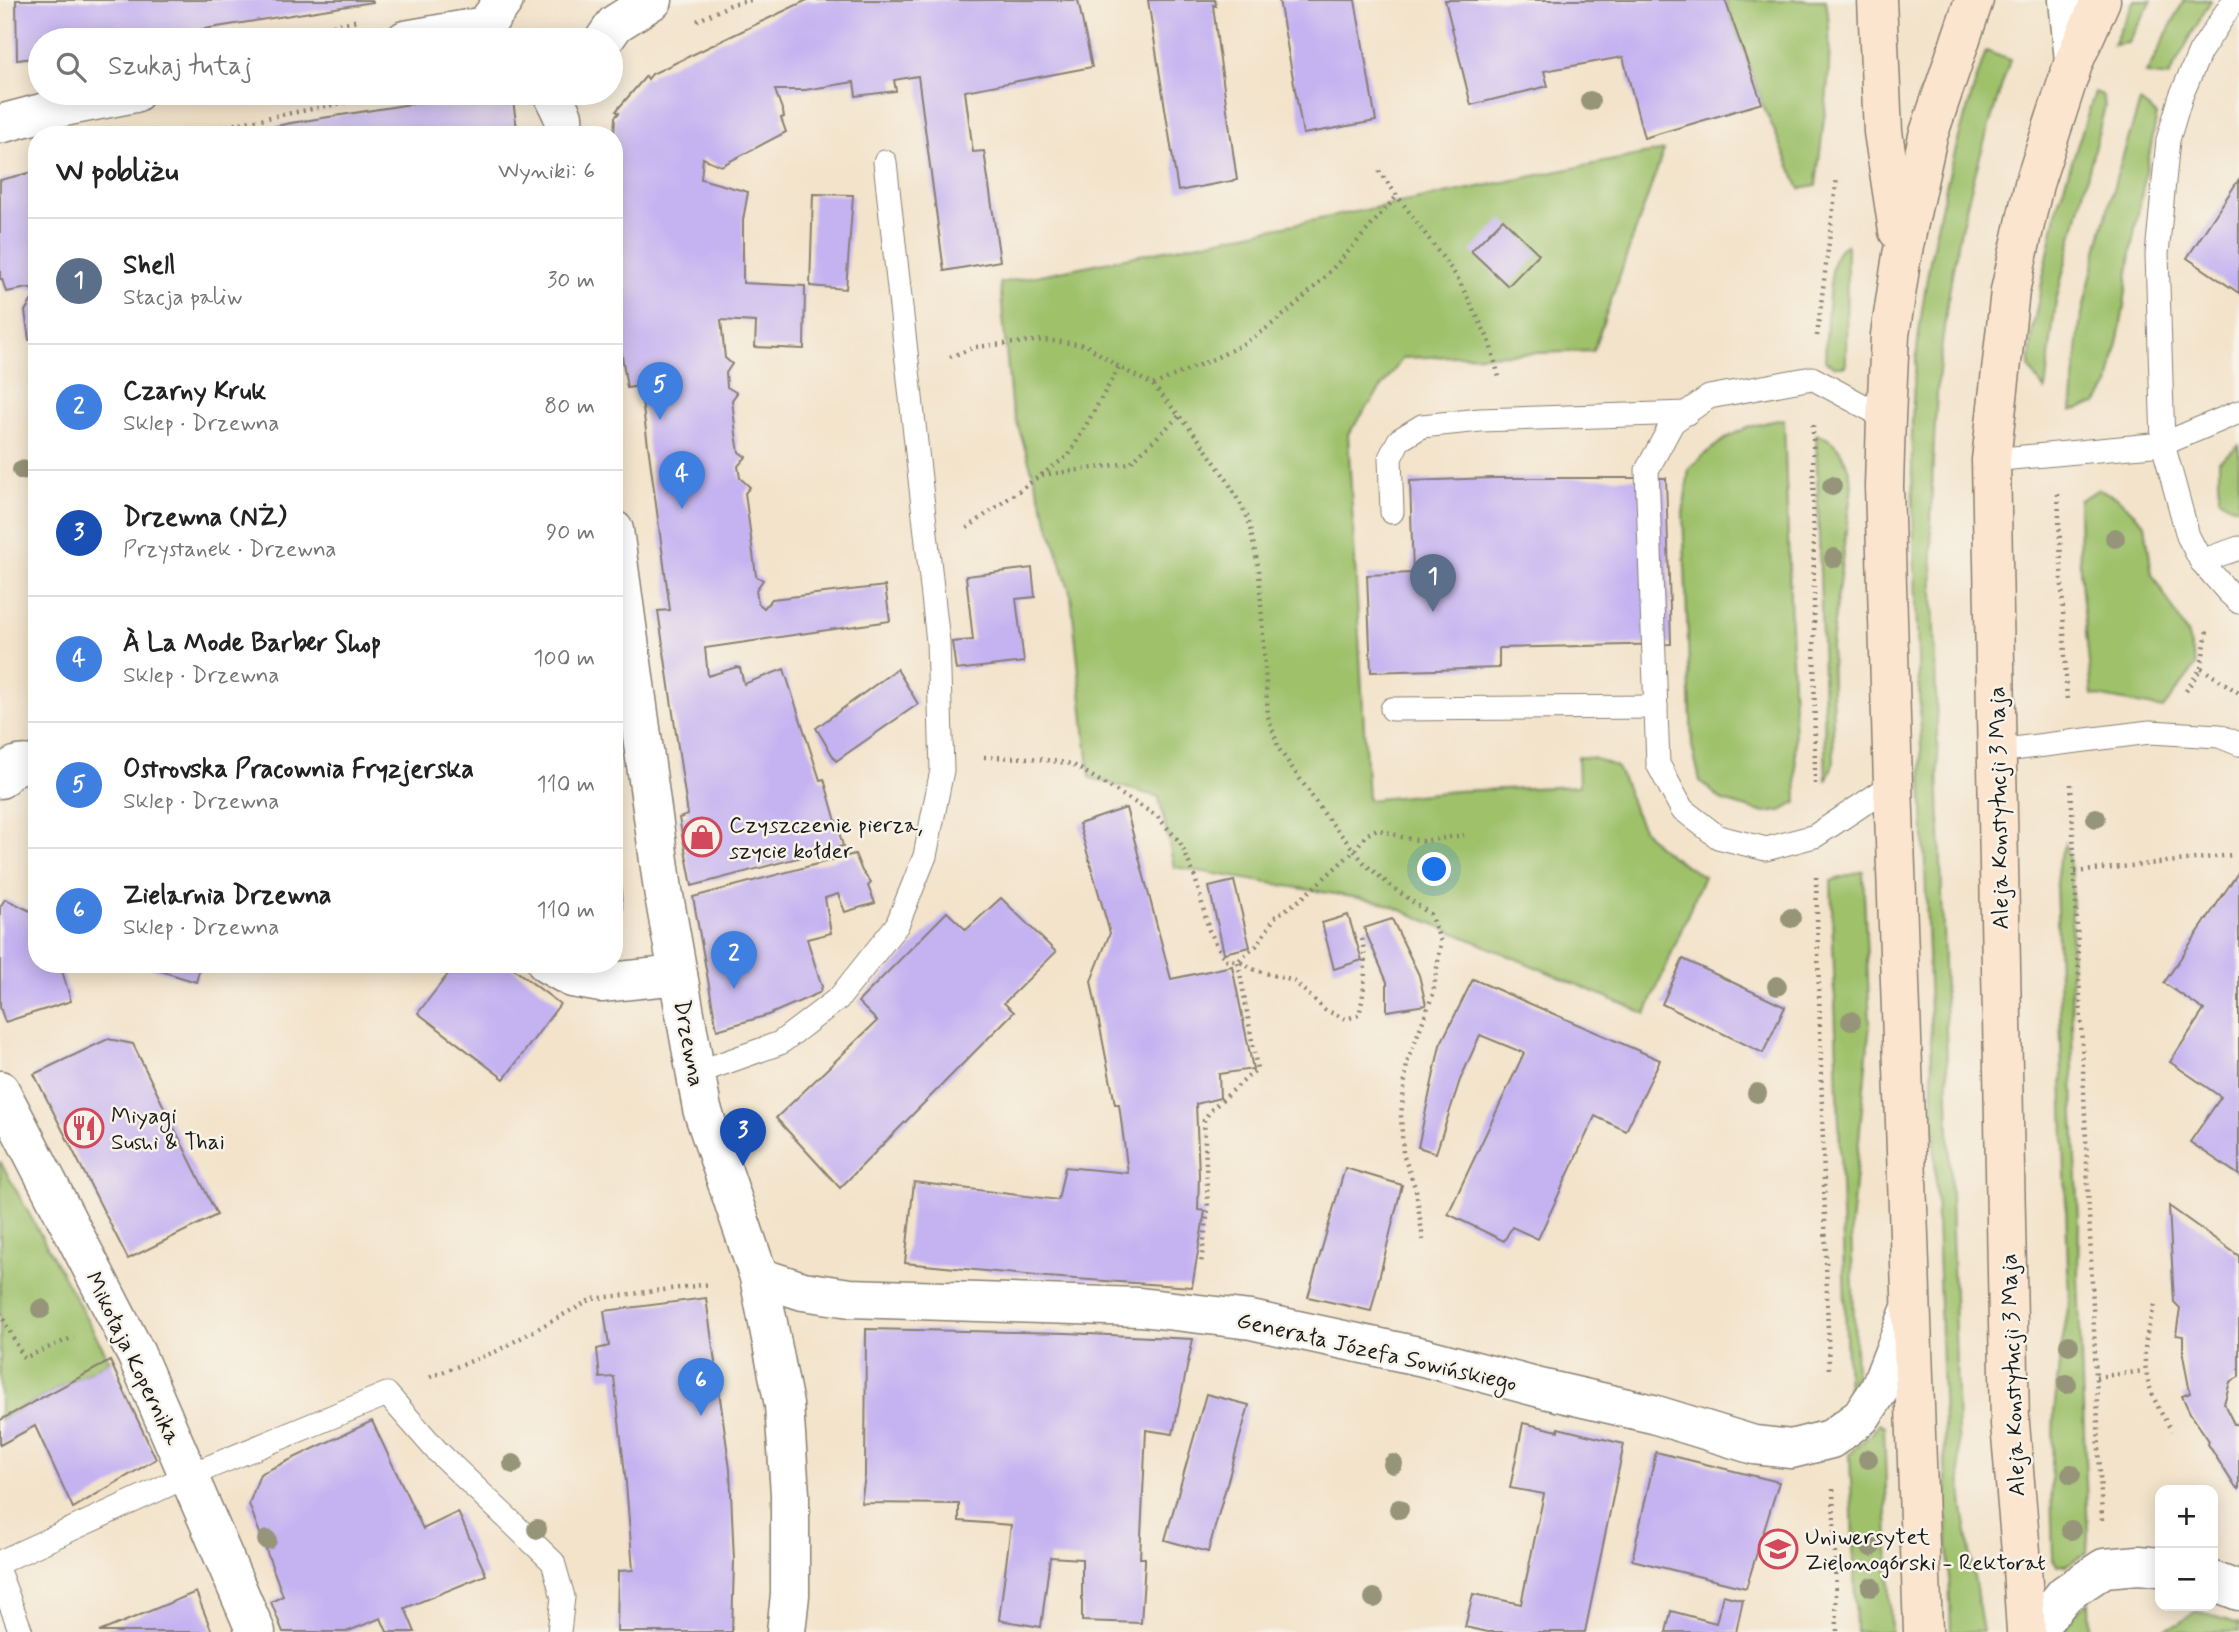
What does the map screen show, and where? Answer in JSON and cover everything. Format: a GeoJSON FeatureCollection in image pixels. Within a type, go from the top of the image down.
{"type":"FeatureCollection","features":[{"type":"Feature","properties":{"kind":"main road"},"geometry":{"type":"LineString","coordinates":[[1877,0],[1883,132],[1902,255]]}},
{"type":"Feature","properties":{"kind":"main road"},"geometry":{"type":"LineString","coordinates":[[1923,1632],[1893,784],[1884,486],[1886,418],[1891,335],[1902,255],[1928,136],[1974,0]]}},
{"type":"Feature","properties":{"kind":"main road","name":"Aleja Konstytucji 3 Maja"},"geometry":{"type":"LineString","coordinates":[[2025,1632],[2010,1424],[1992,460],[2001,364],[2014,270],[2034,184],[2074,61],[2101,0]]}},
{"type":"Feature","properties":{"kind":"street"},"geometry":{"type":"LineString","coordinates":[[612,28],[653,0]]}},
{"type":"Feature","properties":{"kind":"street"},"geometry":{"type":"LineString","coordinates":[[2068,0],[2074,61]]}},
{"type":"Feature","properties":{"kind":"street"},"geometry":{"type":"LineString","coordinates":[[468,28],[499,22]]}},
{"type":"Feature","properties":{"kind":"street"},"geometry":{"type":"LineString","coordinates":[[0,124],[74,105]]}},
{"type":"Feature","properties":{"kind":"street","name":"Drzewna"},"geometry":{"type":"LineString","coordinates":[[623,596],[663,890],[702,1109],[759,1278],[784,1405],[790,1494],[790,1595],[786,1632]]}},
{"type":"Feature","properties":{"kind":"street"},"geometry":{"type":"LineString","coordinates":[[0,779],[13,766],[28,764]]}},
{"type":"Feature","properties":{"kind":"street"},"geometry":{"type":"LineString","coordinates":[[563,973],[572,978],[601,983],[678,975]]}},
{"type":"Feature","properties":{"kind":"street","name":"Mikołaja Kopernika"},"geometry":{"type":"LineString","coordinates":[[0,1090],[135,1353],[256,1632]]}},
{"type":"Feature","properties":{"kind":"street","name":"Generała Józefa Sowińskiego"},"geometry":{"type":"LineString","coordinates":[[759,1278],[803,1291],[850,1298],[1140,1307],[1251,1320],[1423,1357],[1653,1414],[1754,1445],[1791,1449],[1831,1439],[1861,1417],[1879,1390],[1911,1308]]}},
{"type":"Feature","properties":{"kind":"street"},"geometry":{"type":"LineString","coordinates":[[2035,1632],[2065,1594],[2104,1569],[2139,1565],[2155,1567]]}},
{"type":"Feature","properties":{"kind":"street"},"geometry":{"type":"LineString","coordinates":[[2218,1583],[2239,1591]]}},
{"type":"Feature","properties":{"kind":"lane"},"geometry":{"type":"LineString","coordinates":[[2234,0],[2200,52],[2181,96],[2168,139],[2157,254],[2163,444],[2188,536],[2201,561],[2239,602]]}},
{"type":"Feature","properties":{"kind":"lane"},"geometry":{"type":"LineString","coordinates":[[696,1073],[780,1043],[839,998],[897,925],[925,856],[942,770],[938,642],[885,162]]}},
{"type":"Feature","properties":{"kind":"lane"},"geometry":{"type":"LineString","coordinates":[[1886,418],[1812,378],[1709,397],[1673,422],[1647,470],[1658,764],[1682,809],[1718,837],[1766,849],[1815,836],[1893,784]]}},
{"type":"Feature","properties":{"kind":"lane"},"geometry":{"type":"LineString","coordinates":[[1992,460],[2163,444],[2239,412]]}},
{"type":"Feature","properties":{"kind":"lane"},"geometry":{"type":"LineString","coordinates":[[1392,512],[1390,458],[1399,440],[1422,426],[1456,421],[1687,413]]}},
{"type":"Feature","properties":{"kind":"lane"},"geometry":{"type":"LineString","coordinates":[[2201,561],[2239,548]]}},
{"type":"Feature","properties":{"kind":"lane"},"geometry":{"type":"LineString","coordinates":[[1392,709],[1656,708]]}},
{"type":"Feature","properties":{"kind":"lane"},"geometry":{"type":"LineString","coordinates":[[1997,751],[2150,733],[2219,736],[2239,744]]}},
{"type":"Feature","properties":{"kind":"lane"},"geometry":{"type":"LineString","coordinates":[[0,1562],[190,1475],[387,1394],[437,1451],[553,1562],[563,1597],[559,1632]]}},
{"type":"Feature","properties":{"kind":"lane"},"geometry":{"type":"LineString","coordinates":[[0,1576],[22,1632]]}},
{"type":"Feature","properties":{"kind":"path"},"geometry":{"type":"LineString","coordinates":[[320,28],[362,20]]}},
{"type":"Feature","properties":{"kind":"path"},"geometry":{"type":"LineString","coordinates":[[225,126],[333,105]]}},
{"type":"Feature","properties":{"kind":"path"},"geometry":{"type":"LineString","coordinates":[[1379,171],[1457,277],[1489,340],[1510,419]]}},
{"type":"Feature","properties":{"kind":"path"},"geometry":{"type":"LineString","coordinates":[[1153,385],[1245,343],[1290,309],[1335,266],[1397,196]]}},
{"type":"Feature","properties":{"kind":"path"},"geometry":{"type":"LineString","coordinates":[[908,374],[975,347],[1044,340],[1086,345],[1153,385],[1198,437],[1227,480],[1248,518],[1259,571],[1268,716],[1279,749],[1325,815],[1366,865],[1430,914],[1441,942],[1433,994],[1407,1063],[1401,1115],[1403,1154],[1416,1190],[1423,1240]]}},
{"type":"Feature","properties":{"kind":"path"},"geometry":{"type":"LineString","coordinates":[[928,556],[1069,455],[1119,367]]}},
{"type":"Feature","properties":{"kind":"path"},"geometry":{"type":"LineString","coordinates":[[1041,475],[1130,463],[1179,416]]}},
{"type":"Feature","properties":{"kind":"path"},"geometry":{"type":"LineString","coordinates":[[2057,455],[2104,1569]]}},
{"type":"Feature","properties":{"kind":"path"},"geometry":{"type":"LineString","coordinates":[[941,757],[1032,758],[1072,764],[1157,816],[1180,842],[1195,877],[1209,930],[1225,960],[1238,961],[1255,970],[1294,981],[1325,1010],[1346,1019],[1359,1015],[1362,1003],[1362,939]]}},
{"type":"Feature","properties":{"kind":"path"},"geometry":{"type":"LineString","coordinates":[[1238,961],[1256,946],[1276,916],[1301,899],[1354,851],[1366,835],[1377,830],[1423,841],[1464,835]]}},
{"type":"Feature","properties":{"kind":"path"},"geometry":{"type":"LineString","coordinates":[[2075,872],[2234,855]]}},
{"type":"Feature","properties":{"kind":"path"},"geometry":{"type":"LineString","coordinates":[[1194,1314],[1208,1209],[1203,1120],[1257,1069],[1238,961]]}},
{"type":"Feature","properties":{"kind":"path"},"geometry":{"type":"LineString","coordinates":[[387,1394],[497,1351],[592,1299],[759,1278]]}},
{"type":"Feature","properties":{"kind":"path"},"geometry":{"type":"LineString","coordinates":[[2155,1305],[2148,1331],[2144,1371],[2150,1390],[2172,1431]]}},
{"type":"Feature","properties":{"kind":"path"},"geometry":{"type":"LineString","coordinates":[[0,1313],[24,1358],[76,1336]]}},
{"type":"Feature","properties":{"kind":"path"},"geometry":{"type":"LineString","coordinates":[[2096,1377],[2144,1371]]}},
{"type":"Feature","properties":{"kind":"green space"},"geometry":{"type":"Polygon","coordinates":[[[1725,0],[1826,0],[1829,68],[1816,186],[1800,189],[1762,103],[1725,0]]]}},
{"type":"Feature","properties":{"kind":"green space"},"geometry":{"type":"Polygon","coordinates":[[[2134,0],[2152,0],[2128,43],[2113,45],[2134,0]]]}},
{"type":"Feature","properties":{"kind":"green space"},"geometry":{"type":"Polygon","coordinates":[[[2184,0],[2211,0],[2168,77],[2146,74],[2184,0]]]}},
{"type":"Feature","properties":{"kind":"green space"},"geometry":{"type":"Polygon","coordinates":[[[1986,51],[2010,60],[1965,212],[1953,270],[1938,379],[1931,525],[1959,1465],[1963,1508],[1983,1632],[1951,1632],[1912,423],[1919,328],[1935,234],[1958,142],[1986,51]]]}},
{"type":"Feature","properties":{"kind":"green space"},"geometry":{"type":"Polygon","coordinates":[[[2095,92],[2102,95],[2105,106],[2056,301],[2045,390],[2029,368],[2033,327],[2058,204],[2095,92]]]}},
{"type":"Feature","properties":{"kind":"green space"},"geometry":{"type":"Polygon","coordinates":[[[2140,102],[2157,115],[2109,385],[2097,404],[2071,411],[2080,323],[2116,178],[2140,102]]]}},
{"type":"Feature","properties":{"kind":"green space"},"geometry":{"type":"Polygon","coordinates":[[[1664,150],[1593,351],[1403,358],[1348,434],[1368,800],[1455,791],[1579,786],[1578,757],[1593,758],[1616,766],[1640,823],[1652,840],[1668,854],[1704,876],[1646,1014],[1382,902],[1174,867],[1159,797],[1090,778],[1071,595],[1011,404],[1000,283],[1664,150]]]}},
{"type":"Feature","properties":{"kind":"green space"},"geometry":{"type":"Polygon","coordinates":[[[1847,244],[1846,362],[1845,366],[1835,366],[1825,361],[1830,286],[1835,258],[1839,250],[1847,244]]]}},
{"type":"Feature","properties":{"kind":"green space"},"geometry":{"type":"Polygon","coordinates":[[[1784,419],[1797,802],[1781,811],[1765,813],[1723,801],[1700,781],[1692,746],[1683,514],[1689,468],[1732,435],[1754,426],[1784,419]]]}},
{"type":"Feature","properties":{"kind":"green space"},"geometry":{"type":"Polygon","coordinates":[[[1816,434],[1832,441],[1842,454],[1852,485],[1831,646],[1834,762],[1826,781],[1816,434]]]}},
{"type":"Feature","properties":{"kind":"green space"},"geometry":{"type":"Polygon","coordinates":[[[2239,445],[2239,507],[2233,507],[2219,498],[2219,461],[2239,445]]]}},
{"type":"Feature","properties":{"kind":"green space"},"geometry":{"type":"Polygon","coordinates":[[[2099,489],[2117,497],[2145,524],[2152,574],[2187,633],[2196,665],[2163,709],[2092,695],[2080,571],[2079,500],[2099,489]]]}},
{"type":"Feature","properties":{"kind":"green space"},"geometry":{"type":"Polygon","coordinates":[[[2065,843],[2072,873],[2074,1117],[2088,1535],[2087,1553],[2066,1565],[2057,1566],[2053,1560],[2051,1486],[2054,1413],[2069,1303],[2056,882],[2065,843]]]}},
{"type":"Feature","properties":{"kind":"green space"},"geometry":{"type":"Polygon","coordinates":[[[1863,871],[1870,1023],[1851,1226],[1856,1374],[1848,1396],[1831,881],[1863,871]]]}},
{"type":"Feature","properties":{"kind":"green space"},"geometry":{"type":"Polygon","coordinates":[[[0,1161],[110,1361],[0,1420],[0,1161]]]}},
{"type":"Feature","properties":{"kind":"green space"},"geometry":{"type":"Polygon","coordinates":[[[1878,1423],[1884,1426],[1891,1632],[1856,1632],[1850,1453],[1870,1435],[1878,1423]]]}},
{"type":"Feature","properties":{"kind":"green space"},"geometry":{"type":"Polygon","coordinates":[[[2089,1602],[2090,1632],[2063,1632],[2076,1612],[2089,1602]]]}},
{"type":"Feature","properties":{"kind":"green space"},"geometry":{"type":"Polygon","coordinates":[[[2196,1611],[2239,1624],[2239,1632],[2157,1632],[2178,1624],[2196,1611]]]}},
{"type":"Feature","properties":{"kind":"building"},"geometry":{"type":"Polygon","coordinates":[[[16,0],[373,2],[210,28],[28,28],[28,59],[17,60],[16,0]]]}},
{"type":"Feature","properties":{"kind":"building"},"geometry":{"type":"Polygon","coordinates":[[[807,0],[1078,0],[1092,67],[965,91],[973,152],[984,151],[1000,261],[944,271],[918,76],[894,80],[896,91],[856,96],[854,82],[805,90],[775,90],[783,112],[784,117],[781,118],[786,132],[721,166],[703,158],[701,179],[748,192],[743,220],[743,283],[805,286],[804,349],[755,347],[756,322],[721,320],[725,358],[732,364],[726,373],[727,387],[737,393],[732,400],[736,434],[739,452],[746,457],[738,466],[740,478],[750,487],[745,493],[756,576],[763,580],[756,590],[758,603],[764,608],[772,599],[885,586],[890,621],[705,648],[708,676],[737,667],[740,668],[744,684],[784,669],[820,780],[824,779],[843,846],[692,886],[679,818],[688,815],[658,611],[670,610],[662,549],[640,386],[627,388],[623,362],[623,126],[614,126],[615,117],[619,113],[616,111],[646,76],[648,79],[652,74],[807,0]]]}},
{"type":"Feature","properties":{"kind":"building"},"geometry":{"type":"Polygon","coordinates":[[[1148,0],[1215,0],[1216,6],[1213,5],[1218,46],[1237,180],[1178,191],[1148,0]]]}},
{"type":"Feature","properties":{"kind":"building"},"geometry":{"type":"Polygon","coordinates":[[[1279,0],[1355,0],[1376,121],[1303,134],[1279,0]]]}},
{"type":"Feature","properties":{"kind":"building"},"geometry":{"type":"Polygon","coordinates":[[[1445,0],[1725,0],[1762,103],[1644,138],[1623,57],[1544,71],[1548,86],[1471,105],[1445,0]]]}},
{"type":"Feature","properties":{"kind":"building"},"geometry":{"type":"Polygon","coordinates":[[[404,105],[514,105],[517,126],[276,126],[404,105]]]}},
{"type":"Feature","properties":{"kind":"building"},"geometry":{"type":"Polygon","coordinates":[[[28,173],[28,288],[6,292],[0,279],[0,180],[28,173]]]}},
{"type":"Feature","properties":{"kind":"building"},"geometry":{"type":"Polygon","coordinates":[[[2239,179],[2239,293],[2187,258],[2239,179]]]}},
{"type":"Feature","properties":{"kind":"building"},"geometry":{"type":"Polygon","coordinates":[[[813,194],[853,195],[846,289],[810,286],[813,194]]]}},
{"type":"Feature","properties":{"kind":"building"},"geometry":{"type":"Polygon","coordinates":[[[1503,219],[1539,254],[1508,286],[1471,251],[1503,219]]]}},
{"type":"Feature","properties":{"kind":"building"},"geometry":{"type":"Polygon","coordinates":[[[28,306],[28,333],[25,311],[28,306]]]}},
{"type":"Feature","properties":{"kind":"building"},"geometry":{"type":"Polygon","coordinates":[[[1666,478],[1671,644],[1499,648],[1499,668],[1371,672],[1367,575],[1413,573],[1410,481],[1666,478]]]}},
{"type":"Feature","properties":{"kind":"building"},"geometry":{"type":"Polygon","coordinates":[[[1032,568],[1035,597],[1016,599],[1024,662],[956,670],[952,642],[973,640],[966,576],[1032,568]]]}},
{"type":"Feature","properties":{"kind":"building"},"geometry":{"type":"Polygon","coordinates":[[[897,669],[918,704],[836,761],[816,728],[897,669]]]}},
{"type":"Feature","properties":{"kind":"building"},"geometry":{"type":"Polygon","coordinates":[[[1126,808],[1171,979],[1232,966],[1253,1069],[1219,1074],[1220,1098],[1196,1104],[1198,1210],[1205,1211],[1192,1287],[1047,1277],[905,1263],[914,1182],[1058,1200],[1065,1167],[1128,1173],[1119,1104],[1115,1104],[1091,981],[1110,933],[1079,824],[1126,808]]]}},
{"type":"Feature","properties":{"kind":"building"},"geometry":{"type":"Polygon","coordinates":[[[855,854],[871,883],[868,886],[875,903],[845,912],[838,894],[825,898],[831,933],[807,939],[822,987],[819,993],[768,1015],[717,1030],[693,897],[855,854]]]}},
{"type":"Feature","properties":{"kind":"building"},"geometry":{"type":"Polygon","coordinates":[[[2239,871],[2239,1175],[2190,1142],[2221,1097],[2170,1062],[2204,1010],[2164,983],[2239,871]]]}},
{"type":"Feature","properties":{"kind":"building"},"geometry":{"type":"Polygon","coordinates":[[[1234,881],[1250,947],[1224,953],[1209,887],[1234,881]]]}},
{"type":"Feature","properties":{"kind":"building"},"geometry":{"type":"Polygon","coordinates":[[[1001,898],[1056,952],[1004,1003],[1014,1012],[840,1188],[776,1118],[877,1021],[858,1002],[947,912],[966,930],[1001,898]]]}},
{"type":"Feature","properties":{"kind":"building"},"geometry":{"type":"Polygon","coordinates":[[[5,899],[28,910],[28,973],[63,973],[71,1001],[5,1022],[0,1007],[0,907],[5,899]]]}},
{"type":"Feature","properties":{"kind":"building"},"geometry":{"type":"Polygon","coordinates":[[[1348,915],[1362,960],[1334,969],[1322,923],[1348,915]]]}},
{"type":"Feature","properties":{"kind":"building"},"geometry":{"type":"Polygon","coordinates":[[[1392,919],[1419,975],[1426,1005],[1387,1011],[1387,982],[1364,928],[1392,919]]]}},
{"type":"Feature","properties":{"kind":"building"},"geometry":{"type":"Polygon","coordinates":[[[1683,959],[1785,1007],[1763,1053],[1662,1004],[1683,959]]]}},
{"type":"Feature","properties":{"kind":"building"},"geometry":{"type":"Polygon","coordinates":[[[167,973],[198,973],[196,982],[167,973]]]}},
{"type":"Feature","properties":{"kind":"building"},"geometry":{"type":"Polygon","coordinates":[[[449,973],[519,973],[560,1004],[504,1079],[418,1013],[449,973]]]}},
{"type":"Feature","properties":{"kind":"building"},"geometry":{"type":"Polygon","coordinates":[[[1473,979],[1660,1060],[1626,1131],[1595,1116],[1538,1239],[1512,1227],[1504,1241],[1448,1214],[1524,1053],[1480,1035],[1460,1080],[1436,1153],[1418,1147],[1440,1045],[1473,979]]]}},
{"type":"Feature","properties":{"kind":"building"},"geometry":{"type":"Polygon","coordinates":[[[108,1039],[133,1044],[217,1215],[128,1259],[34,1074],[108,1039]]]}},
{"type":"Feature","properties":{"kind":"building"},"geometry":{"type":"Polygon","coordinates":[[[1345,1168],[1402,1185],[1371,1311],[1308,1297],[1345,1168]]]}},
{"type":"Feature","properties":{"kind":"building"},"geometry":{"type":"Polygon","coordinates":[[[2169,1206],[2239,1256],[2239,1377],[2230,1382],[2224,1404],[2234,1424],[2239,1425],[2239,1489],[2208,1444],[2209,1441],[2182,1396],[2190,1393],[2183,1355],[2183,1336],[2176,1335],[2180,1308],[2174,1302],[2169,1206]]]}},
{"type":"Feature","properties":{"kind":"building"},"geometry":{"type":"Polygon","coordinates":[[[706,1298],[730,1469],[734,1561],[732,1632],[617,1632],[618,1571],[633,1570],[614,1377],[600,1378],[597,1349],[609,1346],[604,1311],[706,1298]]]}},
{"type":"Feature","properties":{"kind":"building"},"geometry":{"type":"Polygon","coordinates":[[[866,1329],[1067,1333],[1193,1339],[1173,1434],[1146,1430],[1140,1558],[1145,1558],[1141,1623],[1082,1621],[1082,1559],[1050,1557],[1041,1627],[999,1620],[1011,1525],[959,1521],[959,1504],[861,1503],[865,1476],[866,1329]]]}},
{"type":"Feature","properties":{"kind":"building"},"geometry":{"type":"Polygon","coordinates":[[[110,1361],[156,1459],[73,1508],[35,1426],[0,1445],[0,1420],[110,1361]]]}},
{"type":"Feature","properties":{"kind":"building"},"geometry":{"type":"Polygon","coordinates":[[[1206,1394],[1249,1405],[1208,1552],[1165,1540],[1206,1394]]]}},
{"type":"Feature","properties":{"kind":"building"},"geometry":{"type":"Polygon","coordinates":[[[372,1421],[423,1529],[458,1512],[486,1575],[405,1608],[415,1632],[387,1632],[381,1618],[346,1632],[283,1632],[271,1602],[283,1596],[249,1504],[260,1474],[372,1421]]]}},
{"type":"Feature","properties":{"kind":"building"},"geometry":{"type":"Polygon","coordinates":[[[1523,1423],[1558,1431],[1558,1428],[1624,1444],[1585,1632],[1488,1632],[1465,1627],[1473,1594],[1521,1604],[1544,1494],[1510,1488],[1523,1423]]]}},
{"type":"Feature","properties":{"kind":"building"},"geometry":{"type":"Polygon","coordinates":[[[1656,1452],[1779,1482],[1746,1588],[1632,1560],[1656,1452]]]}},
{"type":"Feature","properties":{"kind":"building"},"geometry":{"type":"Polygon","coordinates":[[[196,1592],[212,1632],[99,1632],[196,1592]]]}},
{"type":"Feature","properties":{"kind":"building"},"geometry":{"type":"Polygon","coordinates":[[[1723,1595],[1743,1600],[1736,1632],[1666,1632],[1671,1611],[1716,1623],[1723,1595]]]}},
{"type":"Feature","properties":{"kind":"place","name":"Ostrovska Pracownia Fryzjerska"},"geometry":{"type":"Point","coordinates":[660,420]}},
{"type":"Feature","properties":{"kind":"place","name":"À La Mode Barber Shop"},"geometry":{"type":"Point","coordinates":[682,509]}},
{"type":"Feature","properties":{"kind":"place","name":"Shell"},"geometry":{"type":"Point","coordinates":[1433,612]}},
{"type":"Feature","properties":{"kind":"place","name":"Czyszczenie pierza, szycie kołder"},"geometry":{"type":"Point","coordinates":[702,837]}},
{"type":"Feature","properties":{"kind":"place","name":"Czarny Kruk"},"geometry":{"type":"Point","coordinates":[734,989]}},
{"type":"Feature","properties":{"kind":"place","name":"Miyagi Sushi & Thai"},"geometry":{"type":"Point","coordinates":[84,1128]}},
{"type":"Feature","properties":{"kind":"place","name":"Drzewna (NŻ)"},"geometry":{"type":"Point","coordinates":[743,1166]}},
{"type":"Feature","properties":{"kind":"place","name":"Zielarnia Drzewna"},"geometry":{"type":"Point","coordinates":[701,1416]}},
{"type":"Feature","properties":{"kind":"place","name":"Uniwersytet Zielonogórski - Rektorat"},"geometry":{"type":"Point","coordinates":[1778,1549]}}]}
